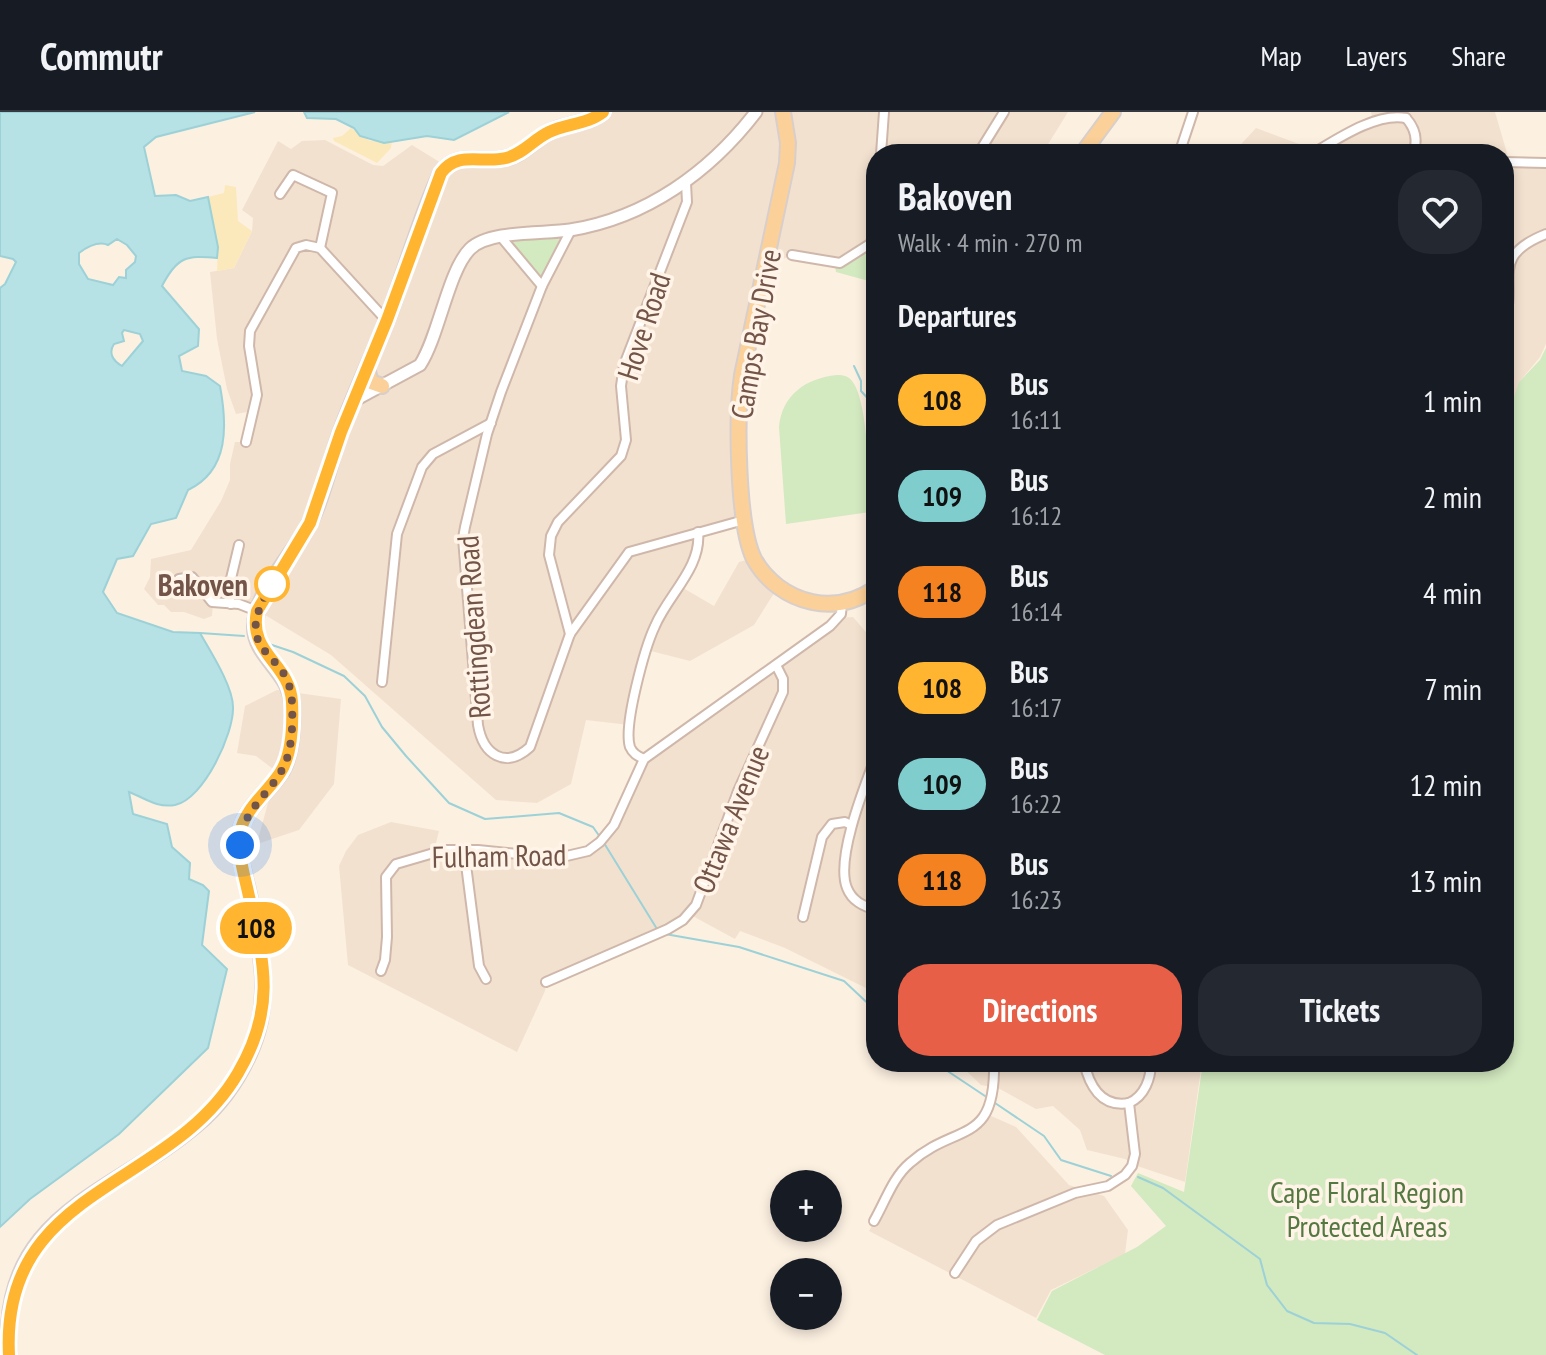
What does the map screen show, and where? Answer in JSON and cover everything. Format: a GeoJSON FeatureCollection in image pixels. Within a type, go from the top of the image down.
{"type":"FeatureCollection","features":[{"type":"Feature","properties":{"kind":"main road"},"geometry":{"type":"LineString","coordinates":[[9,1355],[6,1323],[12,1288],[26,1254],[37,1238],[66,1211],[148,1159],[209,1113],[239,1072],[251,1048],[262,1016],[263,962],[244,872],[240,834],[251,809],[278,777],[286,762],[292,706],[287,681],[256,637],[257,611],[310,523],[437,181],[446,166],[458,160],[506,158],[544,134],[603,112]]}},
{"type":"Feature","properties":{"kind":"main road","name":"Camps Bay Drive"},"geometry":{"type":"LineString","coordinates":[[783,112],[788,143],[787,163],[737,407],[745,520],[754,558],[778,587],[807,601],[842,603],[866,594]]}},
{"type":"Feature","properties":{"kind":"main road"},"geometry":{"type":"LineString","coordinates":[[1089,144],[1113,112]]}},
{"type":"Feature","properties":{"kind":"main road"},"geometry":{"type":"LineString","coordinates":[[367,369],[371,382],[382,386]]}},
{"type":"Feature","properties":{"kind":"street"},"geometry":{"type":"LineString","coordinates":[[355,400],[412,371],[424,359],[467,251],[487,239],[571,230],[623,215],[686,183],[737,135],[756,112]]}},
{"type":"Feature","properties":{"kind":"street"},"geometry":{"type":"LineString","coordinates":[[882,144],[884,112]]}},
{"type":"Feature","properties":{"kind":"street"},"geometry":{"type":"LineString","coordinates":[[984,144],[1004,112]]}},
{"type":"Feature","properties":{"kind":"street"},"geometry":{"type":"LineString","coordinates":[[1182,144],[1193,112]]}},
{"type":"Feature","properties":{"kind":"street"},"geometry":{"type":"LineString","coordinates":[[1329,144],[1378,115],[1396,114],[1408,115],[1415,132],[1414,144]]}},
{"type":"Feature","properties":{"kind":"street"},"geometry":{"type":"LineString","coordinates":[[1514,161],[1546,163]]}},
{"type":"Feature","properties":{"kind":"street"},"geometry":{"type":"LineString","coordinates":[[280,194],[293,175],[332,193],[320,248]]}},
{"type":"Feature","properties":{"kind":"street","name":"Hove Road"},"geometry":{"type":"LineString","coordinates":[[570,634],[549,555],[551,536],[558,522],[621,456],[626,440],[621,386],[624,365],[687,202],[686,183]]}},
{"type":"Feature","properties":{"kind":"street","name":"Rottingdean Road"},"geometry":{"type":"LineString","coordinates":[[571,230],[542,286],[491,423],[463,538],[478,725],[483,743],[491,753],[512,757],[530,747],[570,634],[629,552],[745,520]]}},
{"type":"Feature","properties":{"kind":"street"},"geometry":{"type":"LineString","coordinates":[[1514,257],[1520,248],[1546,234]]}},
{"type":"Feature","properties":{"kind":"street"},"geometry":{"type":"LineString","coordinates":[[501,237],[542,286]]}},
{"type":"Feature","properties":{"kind":"street"},"geometry":{"type":"LineString","coordinates":[[246,442],[257,395],[249,346],[250,331],[291,254],[301,245],[320,248],[387,320]]}},
{"type":"Feature","properties":{"kind":"street"},"geometry":{"type":"LineString","coordinates":[[792,255],[840,263],[866,246]]}},
{"type":"Feature","properties":{"kind":"street"},"geometry":{"type":"LineString","coordinates":[[382,682],[397,534],[422,467],[433,454],[491,423]]}},
{"type":"Feature","properties":{"kind":"street"},"geometry":{"type":"LineString","coordinates":[[698,532],[694,559],[660,615],[650,639],[632,710],[630,745],[633,752],[644,759],[830,626],[841,614],[842,603]]}},
{"type":"Feature","properties":{"kind":"street"},"geometry":{"type":"LineString","coordinates":[[231,604],[229,581],[239,545]]}},
{"type":"Feature","properties":{"kind":"street"},"geometry":{"type":"LineString","coordinates":[[182,592],[177,588],[179,579],[192,577],[212,602],[246,606],[257,611]]}},
{"type":"Feature","properties":{"kind":"street","name":"Ottawa Avenue"},"geometry":{"type":"LineString","coordinates":[[546,982],[668,929],[683,920],[696,905],[738,791],[783,692],[783,679],[776,665]]}},
{"type":"Feature","properties":{"kind":"street","name":"Fulham Road"},"geometry":{"type":"LineString","coordinates":[[381,971],[386,949],[386,883],[388,872],[396,864],[444,850],[558,858],[588,851],[614,825],[644,759]]}},
{"type":"Feature","properties":{"kind":"street"},"geometry":{"type":"LineString","coordinates":[[866,784],[851,825],[844,876],[845,885],[855,900],[866,905]]}},
{"type":"Feature","properties":{"kind":"street"},"geometry":{"type":"LineString","coordinates":[[803,917],[822,837],[832,824],[845,822],[851,825]]}},
{"type":"Feature","properties":{"kind":"street"},"geometry":{"type":"LineString","coordinates":[[464,849],[479,966],[486,979]]}},
{"type":"Feature","properties":{"kind":"street"},"geometry":{"type":"LineString","coordinates":[[874,1221],[895,1180],[906,1166],[926,1152],[964,1134],[983,1117],[994,1089],[994,1072]]}},
{"type":"Feature","properties":{"kind":"street"},"geometry":{"type":"LineString","coordinates":[[1086,1072],[1094,1091],[1115,1103],[1136,1100],[1146,1087],[1149,1072]]}},
{"type":"Feature","properties":{"kind":"street"},"geometry":{"type":"LineString","coordinates":[[955,1273],[976,1241],[997,1225],[1075,1193],[1108,1186],[1125,1175],[1132,1166],[1135,1154],[1129,1103]]}},
{"type":"Feature","properties":{"kind":"shaded area"},"geometry":{"type":"Polygon","coordinates":[[[603,112],[1068,112],[1048,144],[866,144],[866,247],[846,261],[792,255],[766,262],[742,375],[745,520],[698,532],[699,542],[678,585],[714,606],[739,562],[754,558],[778,587],[754,625],[690,661],[647,650],[629,725],[586,720],[571,784],[537,803],[496,800],[331,655],[252,607],[213,602],[212,616],[204,619],[184,612],[171,612],[164,605],[158,605],[144,589],[150,577],[151,559],[191,550],[230,480],[235,442],[246,442],[253,411],[236,414],[227,389],[217,339],[210,272],[234,268],[252,231],[253,218],[242,210],[278,141],[291,149],[302,141],[325,140],[373,165],[383,166],[412,145],[446,166],[500,159],[603,112]]]}},
{"type":"Feature","properties":{"kind":"shaded area"},"geometry":{"type":"Polygon","coordinates":[[[1371,112],[1495,112],[1504,144],[1329,144],[1372,118],[1371,112]]]}},
{"type":"Feature","properties":{"kind":"shaded area"},"geometry":{"type":"Polygon","coordinates":[[[1256,128],[1299,144],[1241,144],[1256,128]]]}},
{"type":"Feature","properties":{"kind":"shaded area"},"geometry":{"type":"Polygon","coordinates":[[[1514,160],[1546,163],[1546,344],[1540,357],[1520,381],[1514,399],[1514,160]]]}},
{"type":"Feature","properties":{"kind":"shaded area"},"geometry":{"type":"Polygon","coordinates":[[[853,617],[866,632],[866,988],[785,948],[740,931],[735,939],[689,914],[683,920],[546,982],[545,991],[517,1052],[348,965],[339,866],[358,835],[391,822],[439,831],[434,851],[574,856],[605,837],[644,759],[839,618],[853,617]]]}},
{"type":"Feature","properties":{"kind":"shaded area"},"geometry":{"type":"Polygon","coordinates":[[[277,690],[341,699],[334,784],[299,830],[260,843],[268,803],[285,778],[256,756],[237,753],[245,706],[277,690]]]}},
{"type":"Feature","properties":{"kind":"shaded area"},"geometry":{"type":"Polygon","coordinates":[[[967,1072],[1201,1072],[1185,1182],[1125,1159],[1087,1150],[1080,1130],[1053,1106],[1036,1109],[998,1088],[981,1085],[967,1072]]]}},
{"type":"Feature","properties":{"kind":"shaded area"},"geometry":{"type":"Polygon","coordinates":[[[986,1111],[1016,1127],[1069,1185],[1104,1196],[1128,1230],[1125,1254],[1051,1290],[1036,1318],[869,1231],[906,1166],[950,1140],[986,1111]]]}},
{"type":"Feature","properties":{"kind":"green space"},"geometry":{"type":"Polygon","coordinates":[[[558,237],[559,243],[542,275],[538,276],[512,243],[558,237]]]}},
{"type":"Feature","properties":{"kind":"green space"},"geometry":{"type":"Polygon","coordinates":[[[866,251],[866,280],[836,272],[835,266],[848,263],[866,251]]]}},
{"type":"Feature","properties":{"kind":"green space","name":"Cape Floral Region Protected Areas"},"geometry":{"type":"Polygon","coordinates":[[[1546,348],[1546,1355],[1105,1355],[1037,1320],[1052,1291],[1137,1247],[1166,1226],[1131,1186],[1138,1173],[1184,1192],[1202,1072],[1514,1072],[1514,397],[1519,382],[1540,360],[1546,348]]]}},
{"type":"Feature","properties":{"kind":"green space"},"geometry":{"type":"Polygon","coordinates":[[[837,375],[849,378],[861,401],[866,433],[866,513],[786,524],[779,427],[781,416],[790,397],[798,390],[837,375]]]}},
{"type":"Feature","properties":{"kind":"sand"},"geometry":{"type":"Polygon","coordinates":[[[351,128],[370,141],[392,141],[391,148],[377,163],[334,141],[333,138],[342,136],[351,128]]]}},
{"type":"Feature","properties":{"kind":"sand"},"geometry":{"type":"Polygon","coordinates":[[[225,185],[236,187],[238,221],[252,231],[234,268],[217,271],[218,247],[208,197],[224,193],[225,185]]]}},
{"type":"Feature","properties":{"kind":"water"},"geometry":{"type":"Polygon","coordinates":[[[0,112],[255,112],[156,137],[144,147],[155,196],[176,195],[190,201],[208,197],[218,247],[217,258],[184,260],[173,269],[162,286],[199,329],[198,346],[179,356],[182,371],[206,376],[220,386],[224,430],[212,471],[188,490],[176,518],[151,524],[133,556],[117,559],[103,592],[117,613],[173,632],[200,633],[229,689],[232,718],[223,748],[196,791],[186,800],[168,806],[129,792],[133,814],[167,824],[172,847],[190,863],[189,879],[209,891],[202,945],[227,969],[208,1048],[119,1134],[30,1199],[0,1227],[0,288],[16,262],[0,256],[0,112]],[[117,239],[108,245],[93,245],[79,253],[79,264],[88,279],[113,285],[119,277],[126,278],[126,270],[135,262],[136,256],[117,239]],[[124,330],[124,341],[114,344],[111,351],[122,366],[143,341],[140,334],[124,330]]]}},
{"type":"Feature","properties":{"kind":"water"},"geometry":{"type":"Polygon","coordinates":[[[304,112],[509,112],[454,140],[427,136],[384,143],[360,136],[354,128],[336,119],[307,118],[304,112]]]}},
{"type":"Feature","properties":{"kind":"waterway"},"geometry":{"type":"LineString","coordinates":[[854,366],[861,381],[861,391],[866,396]]}},
{"type":"Feature","properties":{"kind":"waterway"},"geometry":{"type":"LineString","coordinates":[[200,633],[244,636]]}},
{"type":"Feature","properties":{"kind":"waterway"},"geometry":{"type":"LineString","coordinates":[[266,643],[344,676],[365,696],[382,727],[449,803],[485,819],[559,813],[593,827],[600,837]]}},
{"type":"Feature","properties":{"kind":"waterway"},"geometry":{"type":"LineString","coordinates":[[604,843],[657,929]]}},
{"type":"Feature","properties":{"kind":"waterway"},"geometry":{"type":"LineString","coordinates":[[665,934],[739,947],[844,981],[866,1002]]}},
{"type":"Feature","properties":{"kind":"waterway"},"geometry":{"type":"LineString","coordinates":[[949,1072],[985,1096]]}},
{"type":"Feature","properties":{"kind":"waterway"},"geometry":{"type":"LineString","coordinates":[[995,1103],[1044,1136],[1061,1160],[1111,1176]]}},
{"type":"Feature","properties":{"kind":"waterway"},"geometry":{"type":"LineString","coordinates":[[1138,1177],[1163,1188],[1260,1259],[1267,1285],[1287,1311],[1314,1323],[1350,1324],[1385,1333],[1417,1355]]}},
{"type":"Feature","properties":{"kind":"bus line","name":"108"},"geometry":{"type":"LineString","coordinates":[[9,1355],[6,1323],[12,1288],[17,1271],[37,1238],[66,1211],[148,1159],[209,1113],[222,1099],[251,1048],[262,1016],[264,976],[240,834],[251,809],[278,777],[286,762],[292,706],[287,681],[256,637],[257,611],[310,523],[341,432],[387,320],[437,181],[452,162],[506,158],[544,134],[597,117],[603,112]]}},
{"type":"Feature","properties":{"kind":"place","name":"Bakoven"},"geometry":{"type":"Point","coordinates":[272,584]}},
{"type":"Feature","properties":{"kind":"route"},"geometry":{"type":"LineString","coordinates":[[240,845],[244,822],[278,777],[288,752],[291,695],[287,681],[261,646],[255,630],[257,611],[275,579],[272,584]]}}]}
